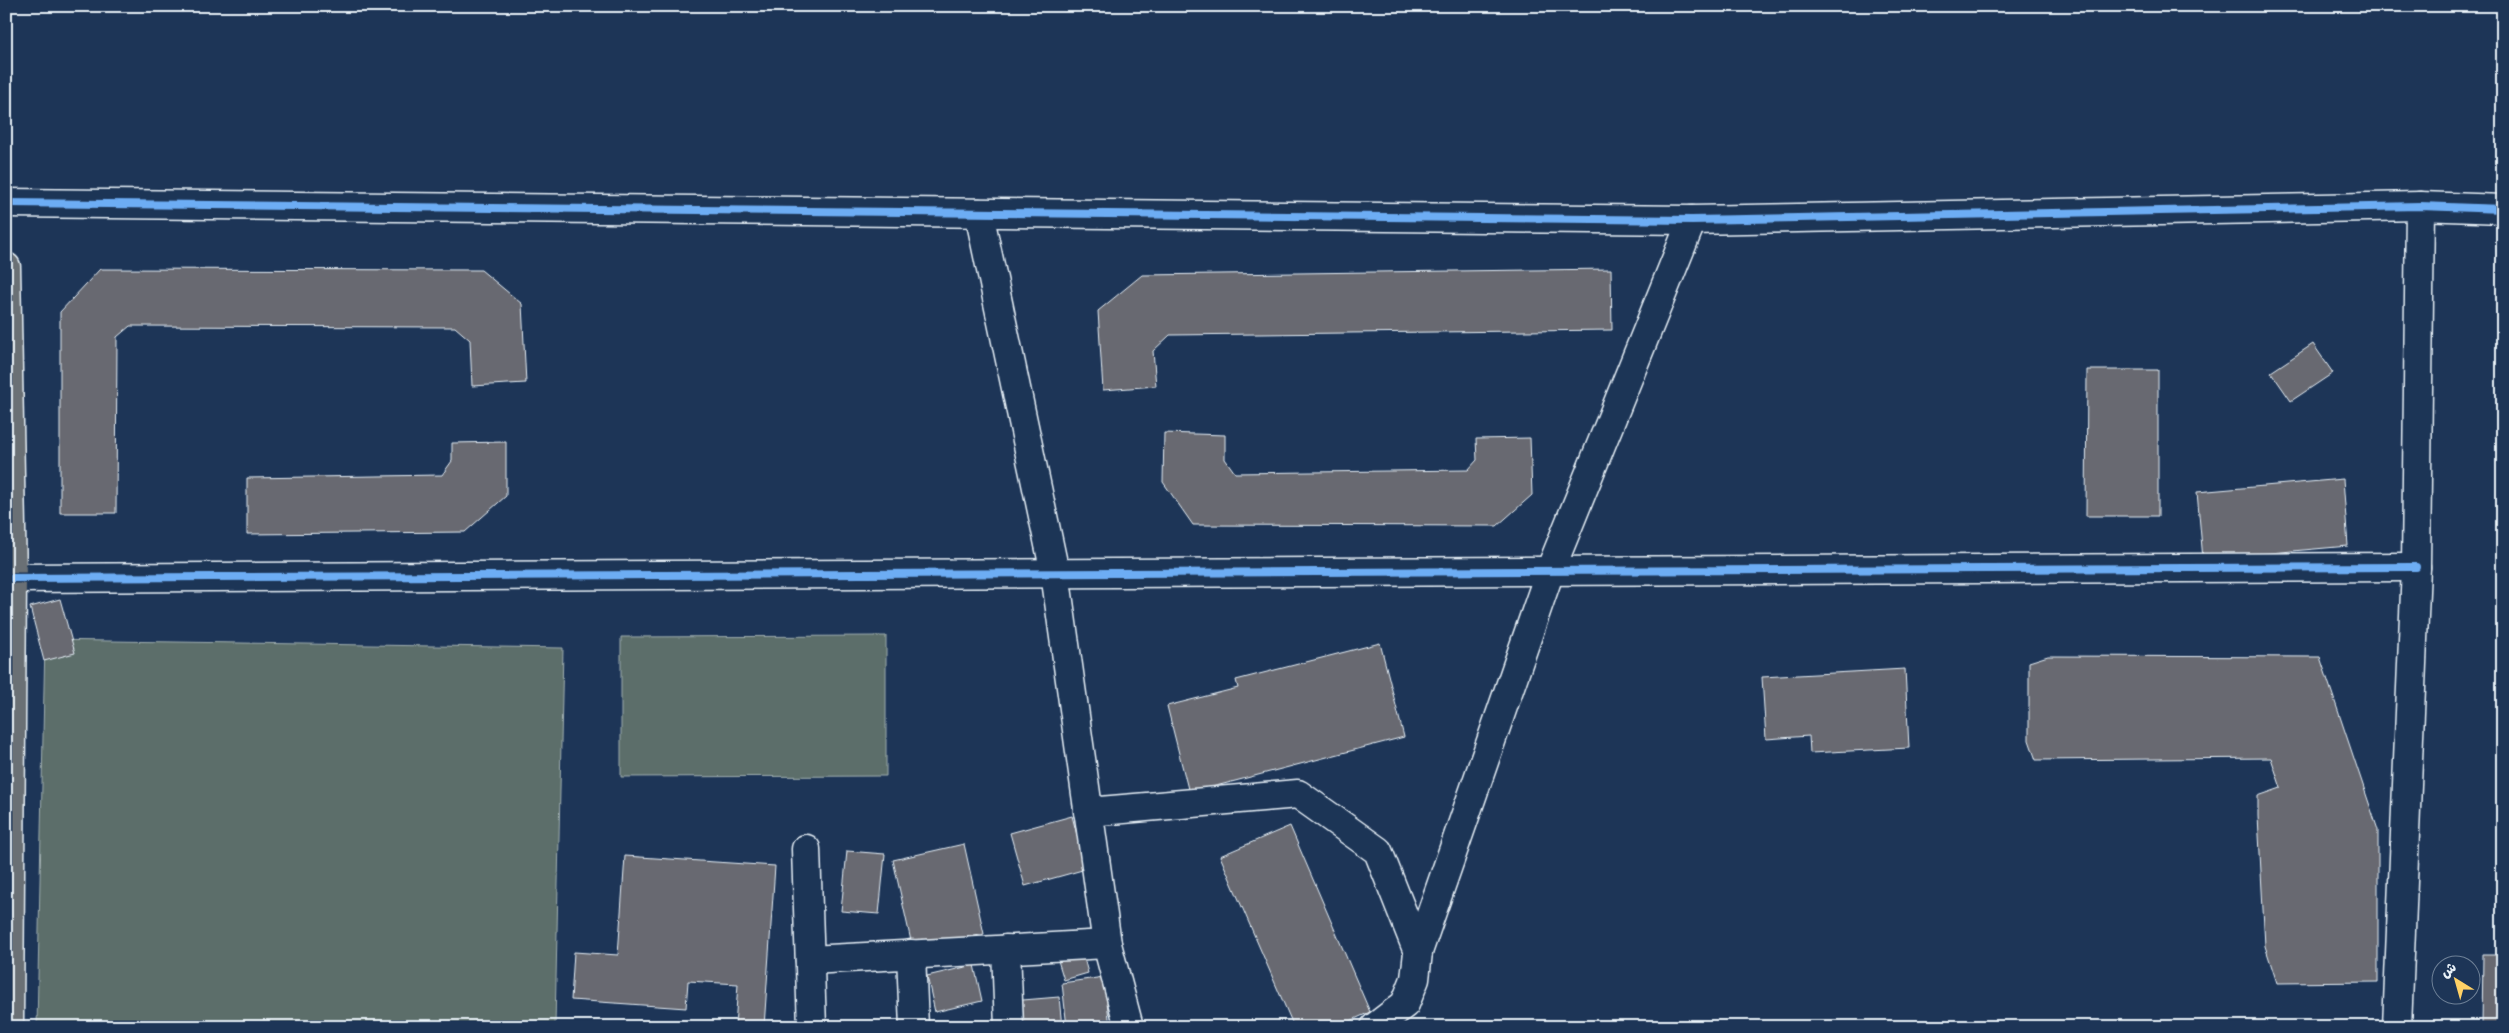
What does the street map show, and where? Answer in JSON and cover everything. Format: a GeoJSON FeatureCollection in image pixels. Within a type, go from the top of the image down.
{"type":"FeatureCollection","features":[{"type":"Feature","properties":{"kind":"main road"},"geometry":{"type":"LineString","coordinates":[[6,267],[12,578],[9,1027]]}},
{"type":"Feature","properties":{"kind":"street"},"geometry":{"type":"LineString","coordinates":[[6,203],[1692,220],[2420,206],[2503,209]]}},
{"type":"Feature","properties":{"kind":"street"},"geometry":{"type":"LineString","coordinates":[[2397,1027],[2416,567],[2420,206]]}},
{"type":"Feature","properties":{"kind":"street"},"geometry":{"type":"LineString","coordinates":[[979,213],[1055,573],[1108,944],[1129,1027]]}},
{"type":"Feature","properties":{"kind":"street"},"geometry":{"type":"LineString","coordinates":[[1375,1027],[1405,1004],[1415,979],[1418,952],[1550,571],[1692,220]]}},
{"type":"Feature","properties":{"kind":"street"},"geometry":{"type":"LineString","coordinates":[[12,578],[2416,567]]}},
{"type":"Feature","properties":{"kind":"street"},"geometry":{"type":"LineString","coordinates":[[1088,812],[1298,794],[1378,851],[1418,952]]}},
{"type":"Feature","properties":{"kind":"street"},"geometry":{"type":"LineString","coordinates":[[806,849],[812,1027]]}},
{"type":"Feature","properties":{"kind":"street"},"geometry":{"type":"LineString","coordinates":[[810,960],[1108,944]]}},
{"type":"Feature","properties":{"kind":"street"},"geometry":{"type":"LineString","coordinates":[[1006,949],[1009,1027]]}},
{"type":"Feature","properties":{"kind":"street"},"geometry":{"type":"LineString","coordinates":[[911,954],[914,1027]]}},
{"type":"Feature","properties":{"kind":"shaded area"},"geometry":{"type":"Polygon","coordinates":[[[886,636],[886,776],[621,777],[621,637],[886,636]]]}},
{"type":"Feature","properties":{"kind":"shaded area"},"geometry":{"type":"Polygon","coordinates":[[[45,640],[563,648],[555,1027],[37,1027],[45,640]]]}},
{"type":"Feature","properties":{"kind":"building"},"geometry":{"type":"Polygon","coordinates":[[[100,269],[481,270],[522,304],[526,383],[472,386],[470,340],[455,327],[130,326],[117,337],[116,513],[60,513],[60,312],[100,269]]]}},
{"type":"Feature","properties":{"kind":"building"},"geometry":{"type":"Polygon","coordinates":[[[1611,269],[1612,330],[1170,335],[1153,351],[1156,386],[1103,390],[1098,311],[1142,275],[1611,269]]]}},
{"type":"Feature","properties":{"kind":"building"},"geometry":{"type":"Polygon","coordinates":[[[2313,344],[2333,373],[2291,401],[2271,372],[2313,344]]]}},
{"type":"Feature","properties":{"kind":"building"},"geometry":{"type":"Polygon","coordinates":[[[2087,370],[2158,370],[2158,516],[2086,516],[2087,370]]]}},
{"type":"Feature","properties":{"kind":"building"},"geometry":{"type":"Polygon","coordinates":[[[1164,433],[1225,435],[1225,459],[1235,473],[1468,470],[1477,460],[1476,439],[1530,438],[1532,495],[1497,526],[1193,525],[1163,482],[1164,433]]]}},
{"type":"Feature","properties":{"kind":"building"},"geometry":{"type":"Polygon","coordinates":[[[506,442],[506,496],[465,532],[247,534],[247,478],[442,475],[452,461],[452,443],[506,442]]]}},
{"type":"Feature","properties":{"kind":"building"},"geometry":{"type":"Polygon","coordinates":[[[2343,479],[2348,546],[2203,559],[2197,492],[2343,479]]]}},
{"type":"Feature","properties":{"kind":"building"},"geometry":{"type":"Polygon","coordinates":[[[60,599],[75,653],[44,661],[30,607],[60,599]]]}},
{"type":"Feature","properties":{"kind":"building"},"geometry":{"type":"Polygon","coordinates":[[[1380,643],[1404,737],[1189,793],[1167,706],[1238,688],[1236,680],[1380,643]]]}},
{"type":"Feature","properties":{"kind":"building"},"geometry":{"type":"Polygon","coordinates":[[[2048,656],[2320,657],[2378,830],[2378,982],[2277,983],[2265,946],[2258,816],[2258,796],[2281,788],[2271,758],[2036,760],[2029,740],[2029,662],[2048,656]]]}},
{"type":"Feature","properties":{"kind":"building"},"geometry":{"type":"Polygon","coordinates":[[[1905,669],[1909,748],[1810,753],[1809,736],[1766,739],[1762,677],[1905,669]]]}},
{"type":"Feature","properties":{"kind":"building"},"geometry":{"type":"Polygon","coordinates":[[[1072,816],[1086,869],[1025,886],[1010,833],[1072,816]]]}},
{"type":"Feature","properties":{"kind":"building"},"geometry":{"type":"Polygon","coordinates":[[[1290,826],[1370,1012],[1337,1027],[1294,1027],[1220,856],[1290,826]]]}},
{"type":"Feature","properties":{"kind":"building"},"geometry":{"type":"Polygon","coordinates":[[[964,844],[984,934],[913,950],[893,860],[964,844]]]}},
{"type":"Feature","properties":{"kind":"building"},"geometry":{"type":"Polygon","coordinates":[[[847,851],[885,854],[879,914],[841,911],[847,851]]]}},
{"type":"Feature","properties":{"kind":"building"},"geometry":{"type":"Polygon","coordinates":[[[625,856],[775,866],[764,1027],[735,1026],[738,984],[688,981],[686,1008],[571,1000],[574,952],[618,955],[625,856]]]}},
{"type":"Feature","properties":{"kind":"building"},"geometry":{"type":"Polygon","coordinates":[[[1081,947],[1088,973],[1064,980],[1056,954],[1081,947]]]}},
{"type":"Feature","properties":{"kind":"building"},"geometry":{"type":"Polygon","coordinates":[[[2483,955],[2503,955],[2503,1027],[2482,1027],[2483,955]]]}},
{"type":"Feature","properties":{"kind":"building"},"geometry":{"type":"Polygon","coordinates":[[[974,965],[982,1001],[935,1012],[927,976],[974,965]]]}},
{"type":"Feature","properties":{"kind":"building"},"geometry":{"type":"Polygon","coordinates":[[[1104,977],[1110,1027],[1067,1027],[1062,983],[1104,977]]]}},
{"type":"Feature","properties":{"kind":"building"},"geometry":{"type":"Polygon","coordinates":[[[1059,997],[1062,1027],[1013,1027],[1011,1001],[1059,997]]]}},
{"type":"Feature","properties":{"kind":"cycle path"},"geometry":{"type":"LineString","coordinates":[[6,203],[1692,220],[2420,206],[2503,209]]}},
{"type":"Feature","properties":{"kind":"cycle path"},"geometry":{"type":"LineString","coordinates":[[12,578],[2416,567]]}}]}
